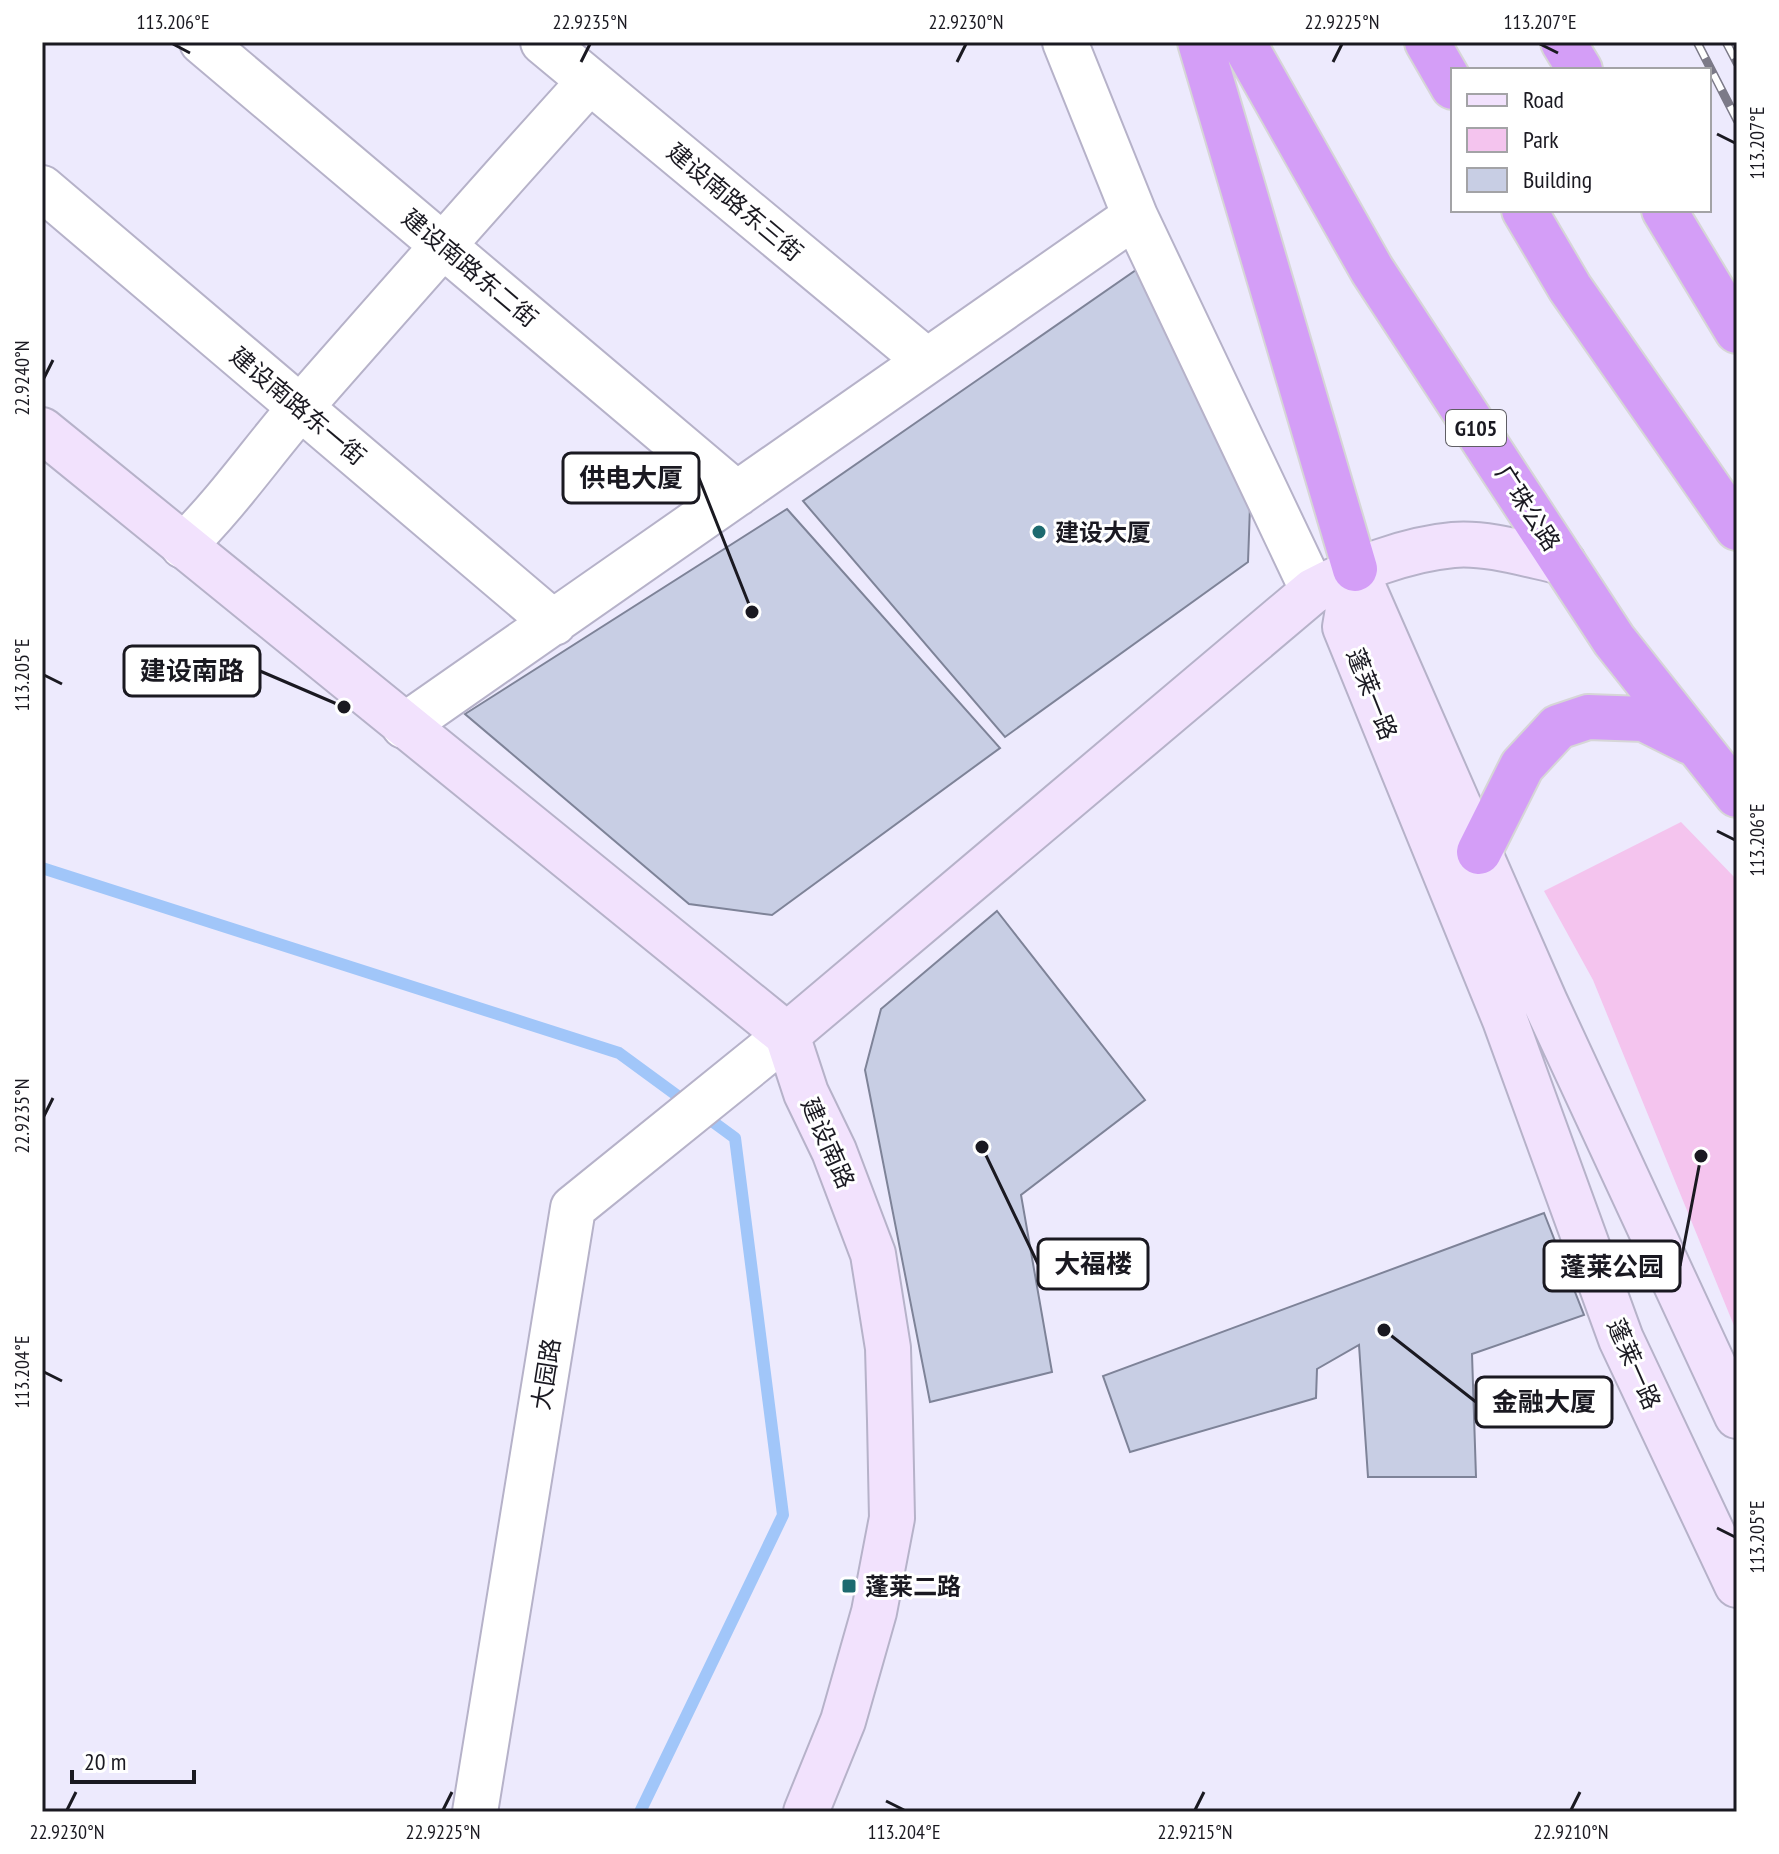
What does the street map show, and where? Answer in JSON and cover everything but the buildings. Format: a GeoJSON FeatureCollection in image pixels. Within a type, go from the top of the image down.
{"type":"FeatureCollection","features":[{"type":"Feature","properties":{"kind":"highway"},"geometry":{"type":"LineString","coordinates":[[1200,42],[1355,569]]}},
{"type":"Feature","properties":{"kind":"highway","name":"广珠公路"},"geometry":{"type":"LineString","coordinates":[[1243,42],[1372,270],[1614,640],[1737,795]]}},
{"type":"Feature","properties":{"kind":"highway"},"geometry":{"type":"LineString","coordinates":[[1427,42],[1451,84]]}},
{"type":"Feature","properties":{"kind":"highway"},"geometry":{"type":"LineString","coordinates":[[1563,42],[1579,68]]}},
{"type":"Feature","properties":{"kind":"highway"},"geometry":{"type":"LineString","coordinates":[[1525,212],[1570,288],[1737,528]]}},
{"type":"Feature","properties":{"kind":"highway"},"geometry":{"type":"LineString","coordinates":[[1665,212],[1737,331]]}},
{"type":"Feature","properties":{"kind":"highway"},"geometry":{"type":"LineString","coordinates":[[1479,852],[1522,766],[1558,727],[1588,717],[1644,719],[1698,746]]}},
{"type":"Feature","properties":{"kind":"main road"},"geometry":{"type":"LineString","coordinates":[[42,430],[404,726],[776,1044],[858,1298],[867,1534],[822,1706],[780,1812]]}},
{"type":"Feature","properties":{"kind":"main road"},"geometry":{"type":"LineString","coordinates":[[42,458],[776,1044]]}},
{"type":"Feature","properties":{"kind":"main road"},"geometry":{"type":"LineString","coordinates":[[776,1044],[1313,591],[1355,569],[1454,545],[1500,549],[1563,562]]}},
{"type":"Feature","properties":{"kind":"main road","name":"蓬莱一路"},"geometry":{"type":"LineString","coordinates":[[1355,569],[1479,852],[1737,1416]]}},
{"type":"Feature","properties":{"kind":"main road","name":"蓬莱一路"},"geometry":{"type":"LineString","coordinates":[[1355,569],[1345,627],[1505,1020],[1621,1339],[1737,1585]]}},
{"type":"Feature","properties":{"kind":"main road","name":"建设南路"},"geometry":{"type":"LineString","coordinates":[[776,1044],[806,1093],[834,1151],[873,1254],[888,1348],[892,1518],[874,1612],[843,1721],[806,1812]]}},
{"type":"Feature","properties":{"kind":"street","name":"建设南路东二街"},"geometry":{"type":"LineString","coordinates":[[202,42],[737,494]]}},
{"type":"Feature","properties":{"kind":"street","name":"建设南路东三街"},"geometry":{"type":"LineString","coordinates":[[543,42],[927,361]]}},
{"type":"Feature","properties":{"kind":"street"},"geometry":{"type":"LineString","coordinates":[[1065,42],[1135,216],[1313,591]]}},
{"type":"Feature","properties":{"kind":"street"},"geometry":{"type":"LineString","coordinates":[[183,546],[212,517],[301,407],[442,245],[590,81]]}},
{"type":"Feature","properties":{"kind":"street","name":"建设南路东一街"},"geometry":{"type":"LineString","coordinates":[[42,188],[554,623]]}},
{"type":"Feature","properties":{"kind":"street"},"geometry":{"type":"LineString","coordinates":[[404,726],[1135,216]]}},
{"type":"Feature","properties":{"kind":"street","name":"大园路"},"geometry":{"type":"LineString","coordinates":[[475,1812],[573,1208],[776,1044]]}},
{"type":"Feature","properties":{"kind":"green space"},"geometry":{"type":"Polygon","coordinates":[[[1681,822],[1737,880],[1737,1333],[1593,980],[1544,891],[1681,822]]]}},
{"type":"Feature","properties":{"kind":"waterway"},"geometry":{"type":"LineString","coordinates":[[42,868],[619,1053],[735,1138],[783,1515],[640,1812]]}},
{"type":"Feature","properties":{"kind":"railway"},"geometry":{"type":"LineString","coordinates":[[1697,42],[1710,68]]}},
{"type":"Feature","properties":{"kind":"railway"},"geometry":{"type":"LineString","coordinates":[[1726,42],[1737,63]]}},
{"type":"Feature","properties":{"kind":"railway"},"geometry":{"type":"LineString","coordinates":[[1711,69],[1737,120]]}},
{"type":"Feature","properties":{"kind":"place","name":"建设大厦"},"geometry":{"type":"Point","coordinates":[1039,532]}},
{"type":"Feature","properties":{"kind":"place","name":"供电大厦"},"geometry":{"type":"Point","coordinates":[752,612]}},
{"type":"Feature","properties":{"kind":"place","name":"建设南路"},"geometry":{"type":"Point","coordinates":[344,707]}},
{"type":"Feature","properties":{"kind":"place","name":"大福楼"},"geometry":{"type":"Point","coordinates":[982,1147]}},
{"type":"Feature","properties":{"kind":"place","name":"蓬莱公园"},"geometry":{"type":"Point","coordinates":[1701,1156]}},
{"type":"Feature","properties":{"kind":"place","name":"金融大厦"},"geometry":{"type":"Point","coordinates":[1384,1330]}},
{"type":"Feature","properties":{"kind":"place","name":"蓬莱二路"},"geometry":{"type":"Point","coordinates":[849,1586]}}]}
